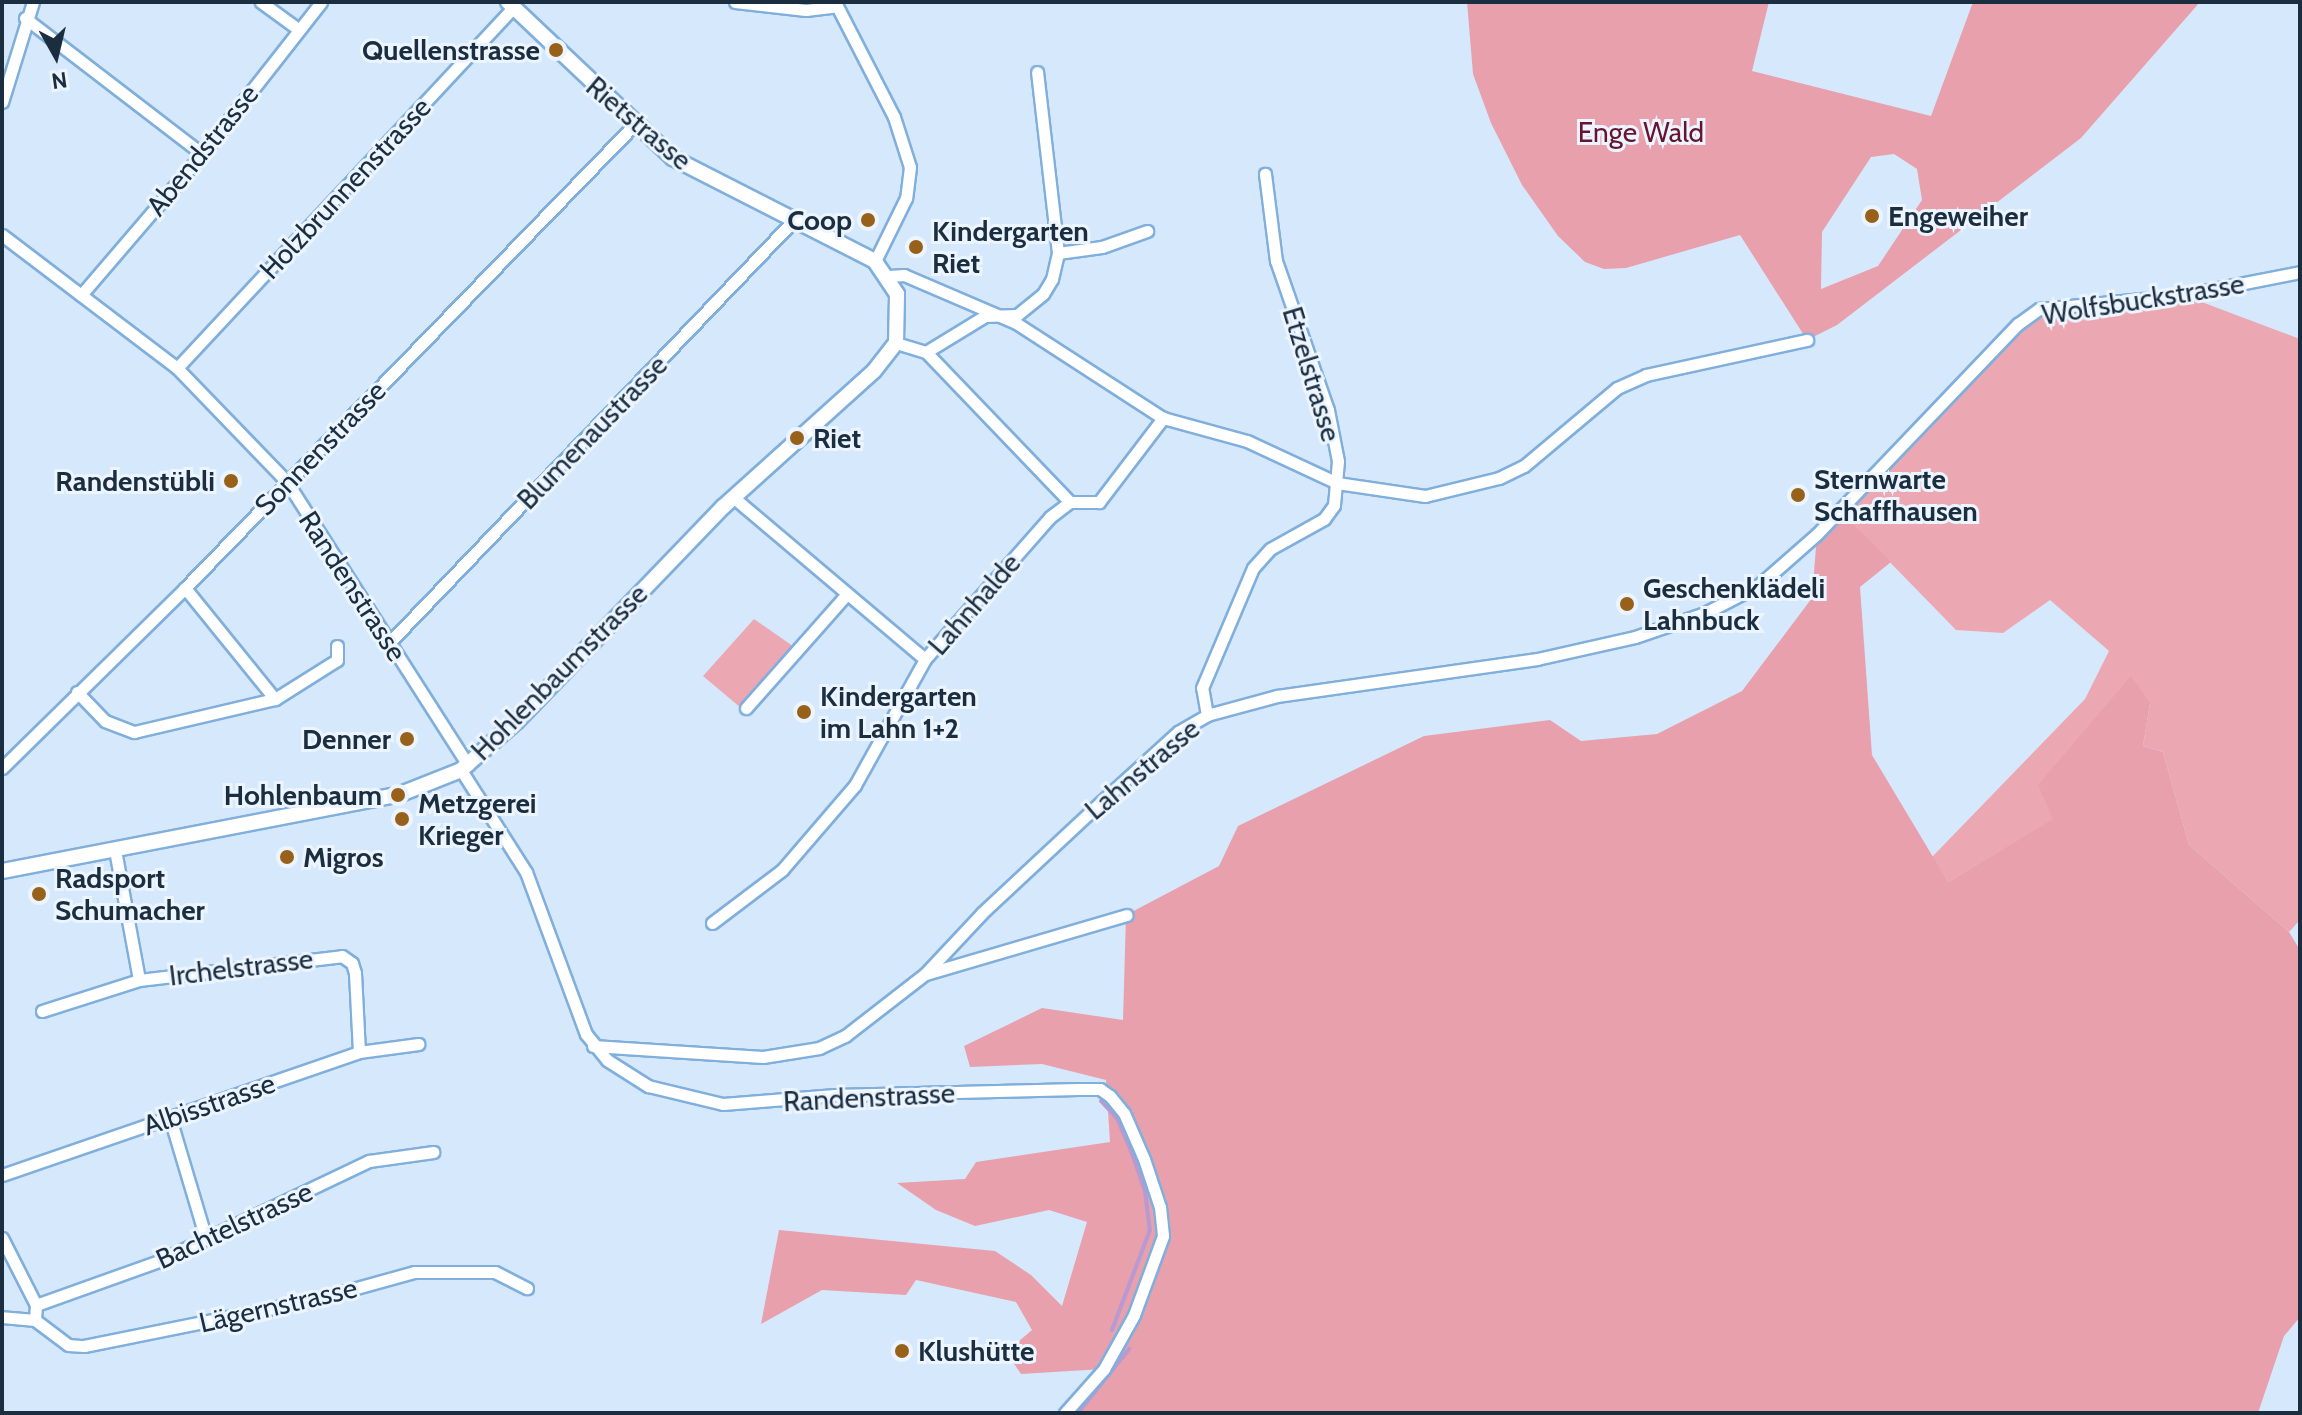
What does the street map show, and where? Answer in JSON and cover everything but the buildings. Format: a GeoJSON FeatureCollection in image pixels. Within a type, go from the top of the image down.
{"type":"FeatureCollection","features":[{"type":"Feature","properties":{"kind":"street"},"geometry":{"type":"LineString","coordinates":[[2,102],[25,18],[33,2]]}},
{"type":"Feature","properties":{"kind":"street"},"geometry":{"type":"LineString","coordinates":[[261,2],[298,29]]}},
{"type":"Feature","properties":{"kind":"street","name":"Abendstrasse"},"geometry":{"type":"LineString","coordinates":[[81,295],[202,154],[321,2]]}},
{"type":"Feature","properties":{"kind":"street"},"geometry":{"type":"LineString","coordinates":[[735,2],[806,10],[837,6],[894,117],[910,167],[906,198],[875,261],[889,276],[900,310],[896,343],[926,352],[1070,502]]}},
{"type":"Feature","properties":{"kind":"street","name":"Rietstrasse"},"geometry":{"type":"LineString","coordinates":[[510,5],[634,125],[694,171],[875,261]]}},
{"type":"Feature","properties":{"kind":"street","name":"Holzbrunnenstrasse"},"geometry":{"type":"LineString","coordinates":[[177,368],[510,5]]}},
{"type":"Feature","properties":{"kind":"street"},"geometry":{"type":"LineString","coordinates":[[25,18],[202,154]]}},
{"type":"Feature","properties":{"kind":"street"},"geometry":{"type":"LineString","coordinates":[[926,352],[985,316],[1017,315],[1043,294],[1058,253],[1037,72]]}},
{"type":"Feature","properties":{"kind":"street","name":"Sonnenstrasse"},"geometry":{"type":"LineString","coordinates":[[2,768],[185,588],[634,125]]}},
{"type":"Feature","properties":{"kind":"street","name":"Etzelstrasse"},"geometry":{"type":"LineString","coordinates":[[1207,715],[1202,688],[1253,568],[1270,549],[1324,519],[1334,505],[1337,483],[1328,410],[1276,261],[1265,174]]}},
{"type":"Feature","properties":{"kind":"street","name":"Blumenaustrasse"},"geometry":{"type":"LineString","coordinates":[[389,643],[794,220]]}},
{"type":"Feature","properties":{"kind":"street"},"geometry":{"type":"LineString","coordinates":[[1058,253],[1102,247],[1147,231]]}},
{"type":"Feature","properties":{"kind":"street","name":"Randenstrasse"},"geometry":{"type":"LineString","coordinates":[[2,235],[177,368],[287,482],[389,643],[526,872],[572,1008],[593,1046],[648,1086],[723,1104],[1047,1089],[1100,1089],[1110,1096],[1124,1113],[1144,1159],[1160,1207],[1163,1236],[1134,1315],[1104,1369],[1065,1413]]}},
{"type":"Feature","properties":{"kind":"street","name":"Wolfsbuckstrasse"},"geometry":{"type":"LineString","coordinates":[[1759,585],[1817,534],[2018,324],[2039,309],[2183,295],[2300,272]]}},
{"type":"Feature","properties":{"kind":"street"},"geometry":{"type":"LineString","coordinates":[[889,276],[904,275],[1001,316],[1163,418],[1247,441],[1337,483],[1425,496],[1499,478],[1524,466],[1617,388],[1646,375],[1807,340]]}},
{"type":"Feature","properties":{"kind":"street","name":"Hohlenbaumstrasse"},"geometry":{"type":"LineString","coordinates":[[2,871],[398,795],[464,768],[733,497],[874,371],[896,343]]}},
{"type":"Feature","properties":{"kind":"street","name":"Lahnhalde"},"geometry":{"type":"LineString","coordinates":[[712,923],[782,870],[855,785],[925,659],[1050,517],[1070,502],[1099,502],[1163,418]]}},
{"type":"Feature","properties":{"kind":"street"},"geometry":{"type":"LineString","coordinates":[[733,497],[845,596],[925,659]]}},
{"type":"Feature","properties":{"kind":"street","name":"Lahnstrasse"},"geometry":{"type":"LineString","coordinates":[[593,1046],[791,1055],[845,1036],[925,974],[982,913],[1112,792],[1178,732],[1207,715],[1277,696],[1537,659],[1635,637],[1705,613],[1759,585]]}},
{"type":"Feature","properties":{"kind":"street"},"geometry":{"type":"LineString","coordinates":[[185,588],[275,699]]}},
{"type":"Feature","properties":{"kind":"street"},"geometry":{"type":"LineString","coordinates":[[746,708],[845,596]]}},
{"type":"Feature","properties":{"kind":"street"},"geometry":{"type":"LineString","coordinates":[[77,692],[105,721],[134,732],[275,699],[337,660],[337,646]]}},
{"type":"Feature","properties":{"kind":"street"},"geometry":{"type":"LineString","coordinates":[[115,850],[139,980]]}},
{"type":"Feature","properties":{"kind":"street"},"geometry":{"type":"LineString","coordinates":[[925,974],[1126,915]]}},
{"type":"Feature","properties":{"kind":"street","name":"Irchelstrasse"},"geometry":{"type":"LineString","coordinates":[[42,1011],[139,980],[342,956],[352,963],[355,973],[359,1052]]}},
{"type":"Feature","properties":{"kind":"street","name":"Albisstrasse"},"geometry":{"type":"LineString","coordinates":[[2,1175],[359,1052],[418,1044]]}},
{"type":"Feature","properties":{"kind":"street"},"geometry":{"type":"LineString","coordinates":[[170,1118],[206,1239]]}},
{"type":"Feature","properties":{"kind":"street","name":"Bachtelstrasse"},"geometry":{"type":"LineString","coordinates":[[36,1305],[206,1239],[369,1161],[433,1152]]}},
{"type":"Feature","properties":{"kind":"street"},"geometry":{"type":"LineString","coordinates":[[2,1238],[36,1305],[35,1320],[2,1317]]}},
{"type":"Feature","properties":{"kind":"street","name":"Lägernstrasse"},"geometry":{"type":"LineString","coordinates":[[35,1320],[50,1335],[84,1346],[313,1300],[414,1272],[495,1272],[527,1288]]}},
{"type":"Feature","properties":{"kind":"shaded area"},"geometry":{"type":"Polygon","coordinates":[[[2183,295],[2300,339],[2300,920],[2289,932],[2189,845],[2163,752],[2143,746],[2150,703],[2054,819],[1948,882],[1932,857],[2085,699],[2109,651],[2050,600],[2003,633],[1956,630],[1838,509],[2039,309],[2183,295]]]}},
{"type":"Feature","properties":{"kind":"shaded area"},"geometry":{"type":"Polygon","coordinates":[[[754,619],[797,649],[741,708],[703,676],[754,619]]]}},
{"type":"Feature","properties":{"kind":"green space","name":"Enge Wald"},"geometry":{"type":"Polygon","coordinates":[[[1467,2],[1769,2],[1752,71],[1931,116],[1973,2],[2200,2],[2081,138],[1837,325],[1807,340],[1740,235],[1626,268],[1604,269],[1585,262],[1558,236],[1522,185],[1491,123],[1473,74],[1467,2]],[[1894,154],[1871,157],[1822,232],[1821,289],[1878,266],[1922,200],[1917,169],[1894,154]]]}},
{"type":"Feature","properties":{"kind":"green space"},"geometry":{"type":"Polygon","coordinates":[[[1838,509],[1891,562],[1860,587],[1872,755],[1948,882],[2053,819],[2038,785],[2131,676],[2150,703],[2143,746],[2163,752],[2189,845],[2289,932],[2300,950],[2300,1317],[2284,1336],[2258,1413],[1065,1413],[1103,1369],[1021,1374],[1006,1352],[1032,1330],[1016,1302],[916,1280],[906,1295],[822,1290],[761,1324],[779,1230],[995,1251],[1031,1275],[1062,1306],[1087,1222],[1049,1210],[975,1226],[936,1210],[897,1183],[965,1179],[976,1162],[1110,1142],[1106,1080],[1042,1064],[970,1067],[964,1046],[1042,1008],[1123,1020],[1126,915],[1219,866],[1238,826],[1424,736],[1550,720],[1581,741],[1657,734],[1742,691],[1812,598],[1817,534],[1838,509]]]}},
{"type":"Feature","properties":{"kind":"waterway"},"geometry":{"type":"LineString","coordinates":[[1101,1101],[1117,1118],[1132,1153],[1145,1191],[1150,1230],[1112,1330]]}},
{"type":"Feature","properties":{"kind":"waterway"},"geometry":{"type":"LineString","coordinates":[[1078,1413],[1129,1349]]}},
{"type":"Feature","properties":{"kind":"place","name":"Quellenstrasse"},"geometry":{"type":"Point","coordinates":[556,50]}},
{"type":"Feature","properties":{"kind":"place","name":"Engeweiher"},"geometry":{"type":"Point","coordinates":[1872,216]}},
{"type":"Feature","properties":{"kind":"place","name":"Coop"},"geometry":{"type":"Point","coordinates":[868,220]}},
{"type":"Feature","properties":{"kind":"place","name":"Kindergarten Riet"},"geometry":{"type":"Point","coordinates":[916,247]}},
{"type":"Feature","properties":{"kind":"place","name":"Riet"},"geometry":{"type":"Point","coordinates":[797,438]}},
{"type":"Feature","properties":{"kind":"place","name":"Randenstübli"},"geometry":{"type":"Point","coordinates":[231,481]}},
{"type":"Feature","properties":{"kind":"place","name":"Sternwarte Schaffhausen"},"geometry":{"type":"Point","coordinates":[1798,495]}},
{"type":"Feature","properties":{"kind":"place","name":"Geschenklädeli Lahnbuck"},"geometry":{"type":"Point","coordinates":[1627,604]}},
{"type":"Feature","properties":{"kind":"place","name":"Kindergarten im Lahn 1+2"},"geometry":{"type":"Point","coordinates":[804,712]}},
{"type":"Feature","properties":{"kind":"place","name":"Denner"},"geometry":{"type":"Point","coordinates":[407,739]}},
{"type":"Feature","properties":{"kind":"place","name":"Hohlenbaum"},"geometry":{"type":"Point","coordinates":[398,795]}},
{"type":"Feature","properties":{"kind":"place","name":"Metzgerei Krieger"},"geometry":{"type":"Point","coordinates":[402,819]}},
{"type":"Feature","properties":{"kind":"place","name":"Migros"},"geometry":{"type":"Point","coordinates":[287,857]}},
{"type":"Feature","properties":{"kind":"place","name":"Radsport Schumacher"},"geometry":{"type":"Point","coordinates":[39,894]}},
{"type":"Feature","properties":{"kind":"place","name":"Klushütte"},"geometry":{"type":"Point","coordinates":[902,1351]}}]}
